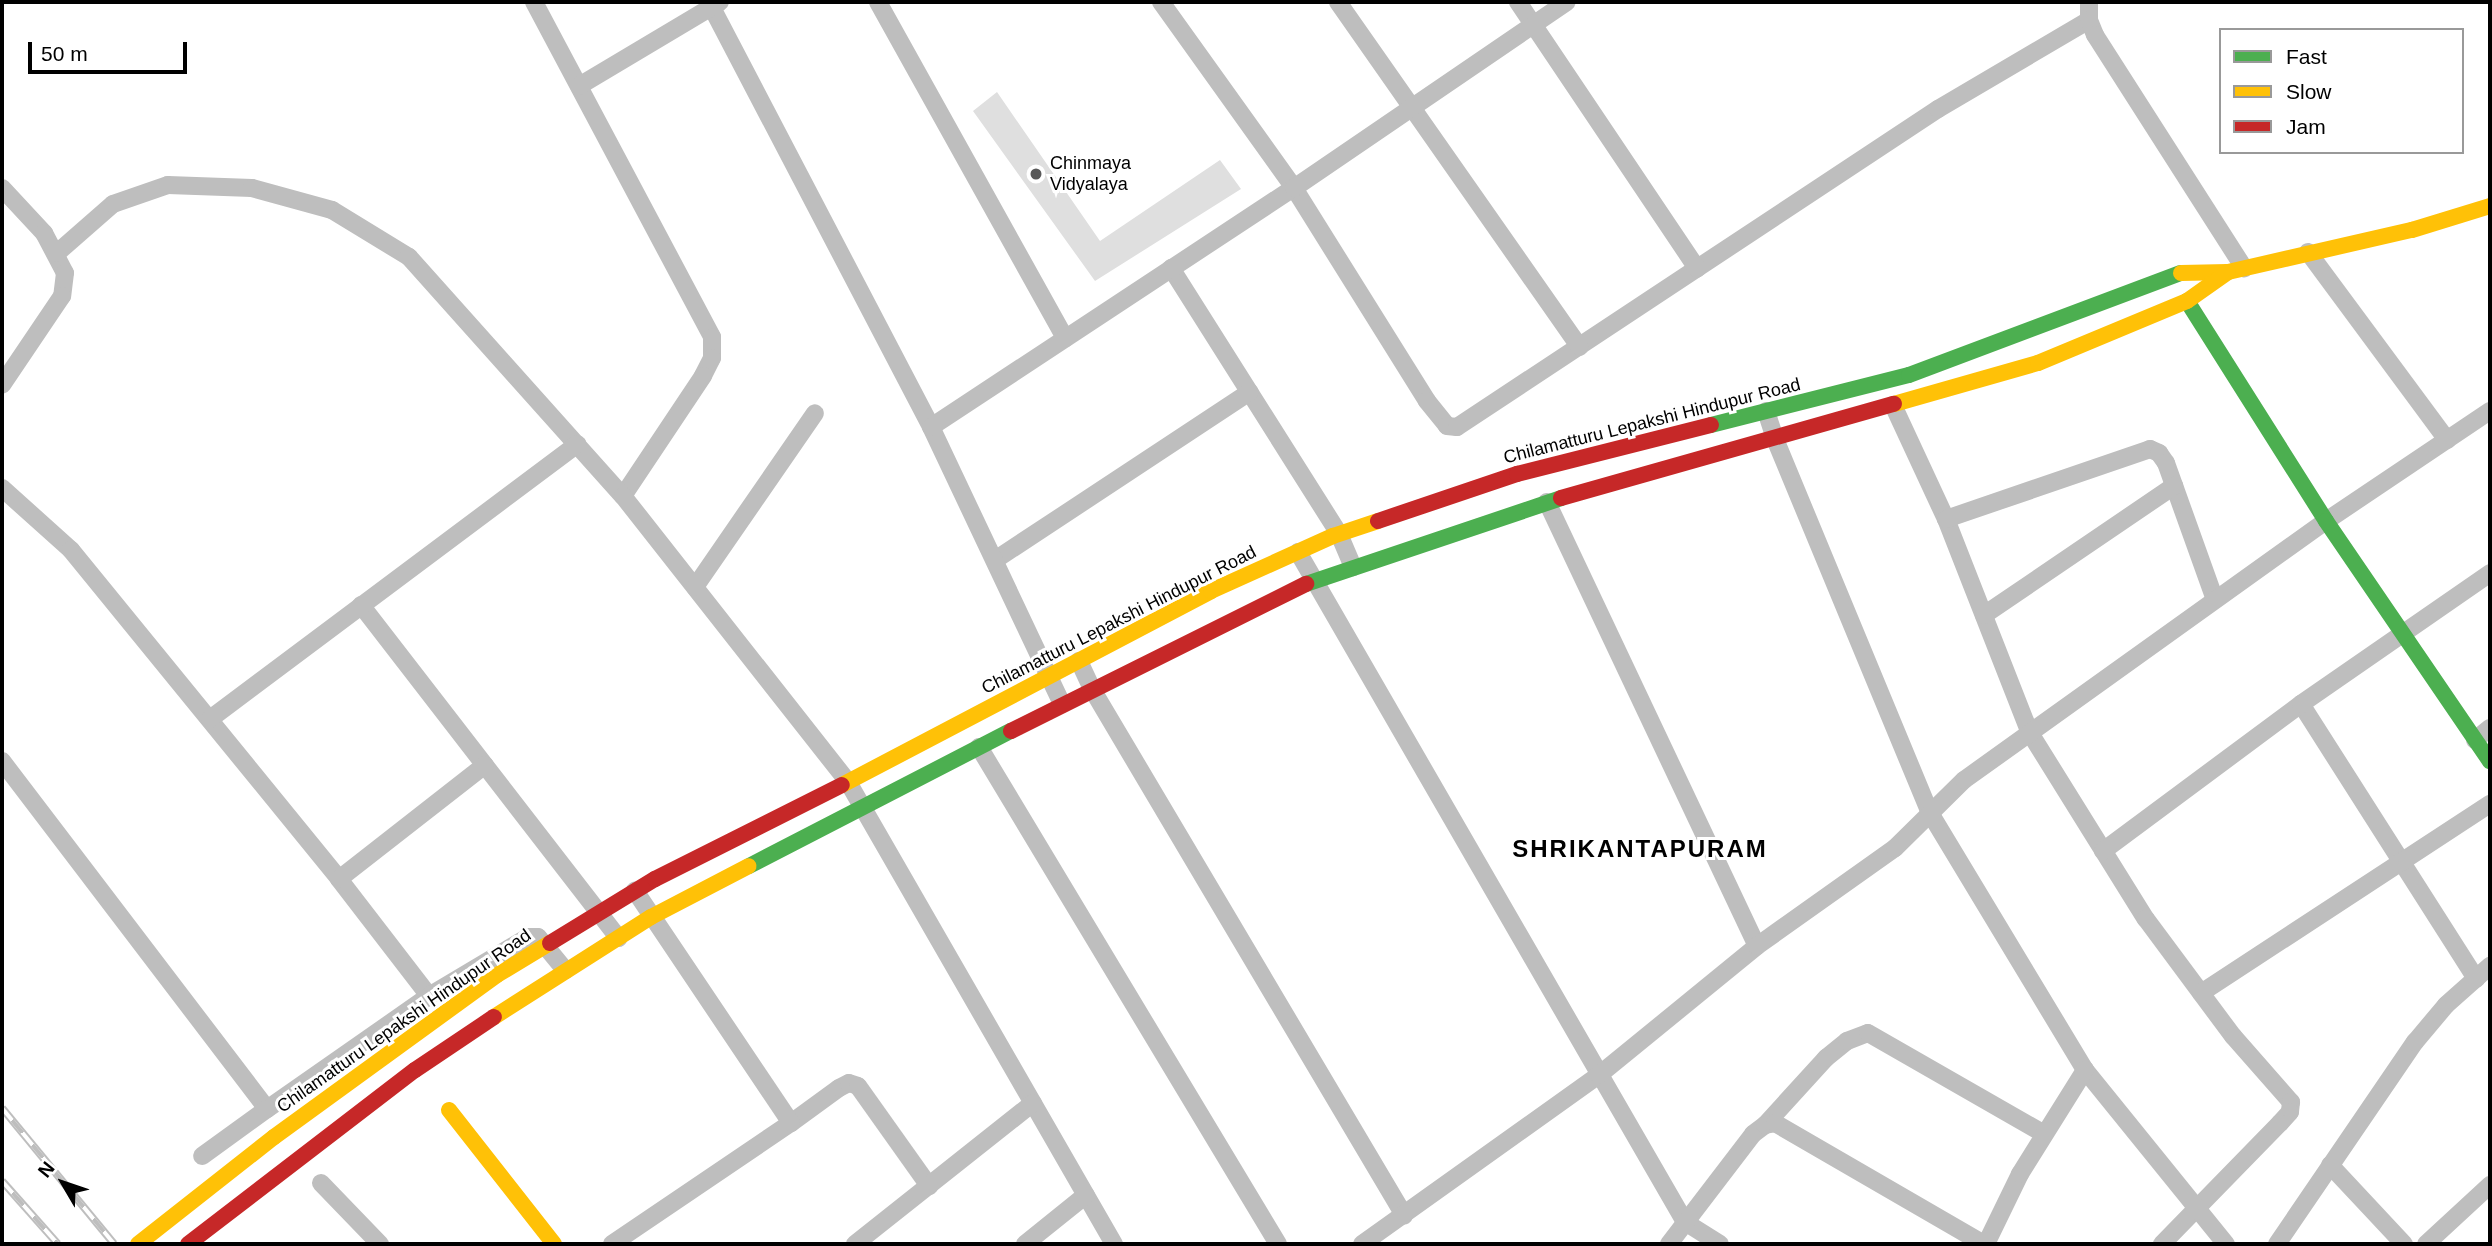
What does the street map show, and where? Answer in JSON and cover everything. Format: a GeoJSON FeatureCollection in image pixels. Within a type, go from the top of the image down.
{"type":"FeatureCollection","features":[{"type":"Feature","properties":{"kind":"street"},"geometry":{"type":"LineString","coordinates":[[534,2],[712,337],[712,358],[703,376],[624,496]]}},
{"type":"Feature","properties":{"kind":"street"},"geometry":{"type":"LineString","coordinates":[[878,2],[1065,338]]}},
{"type":"Feature","properties":{"kind":"street"},"geometry":{"type":"LineString","coordinates":[[1160,2],[1294,188],[1427,401],[1447,426],[1457,427],[1467,423],[1697,268],[2089,11],[2095,35],[2236,270]]}},
{"type":"Feature","properties":{"kind":"street"},"geometry":{"type":"LineString","coordinates":[[1338,2],[1580,347]]}},
{"type":"Feature","properties":{"kind":"street"},"geometry":{"type":"LineString","coordinates":[[1518,2],[1697,268]]}},
{"type":"Feature","properties":{"kind":"street"},"geometry":{"type":"LineString","coordinates":[[931,427],[1294,188],[1567,2]]}},
{"type":"Feature","properties":{"kind":"street"},"geometry":{"type":"LineString","coordinates":[[579,86],[714,4],[931,427],[1062,704]]}},
{"type":"Feature","properties":{"kind":"street"},"geometry":{"type":"LineString","coordinates":[[57,253],[113,204],[168,185],[252,188],[332,210],[409,257],[624,496],[848,782],[865,806],[1114,1244]]}},
{"type":"Feature","properties":{"kind":"street"},"geometry":{"type":"LineString","coordinates":[[2,188],[44,233],[57,253],[65,273],[62,296],[2,385]]}},
{"type":"Feature","properties":{"kind":"street","name":"Chilamatturu Lepakshi Hindupur Road"},"geometry":{"type":"LineString","coordinates":[[138,1244],[286,1128],[497,975],[635,891],[1211,591],[1298,552],[1339,534],[1517,474],[1909,375],[2182,273],[2236,270],[2412,230],[2490,206]]}},
{"type":"Feature","properties":{"kind":"street"},"geometry":{"type":"LineString","coordinates":[[2308,252],[2448,440]]}},
{"type":"Feature","properties":{"kind":"street"},"geometry":{"type":"LineString","coordinates":[[1171,268],[1339,534],[1353,567]]}},
{"type":"Feature","properties":{"kind":"street","name":"Chilamatturu Lepakshi Hindupur Road"},"geometry":{"type":"LineString","coordinates":[[188,1244],[415,1070],[565,970],[651,917],[1062,704],[1314,580],[1547,502],[2038,363],[2187,301],[2236,270]]}},
{"type":"Feature","properties":{"kind":"street"},"geometry":{"type":"LineString","coordinates":[[2187,301],[2326,521],[2490,761]]}},
{"type":"Feature","properties":{"kind":"street"},"geometry":{"type":"LineString","coordinates":[[995,559],[1250,393]]}},
{"type":"Feature","properties":{"kind":"street"},"geometry":{"type":"LineString","coordinates":[[1893,405],[1945,519],[2030,733],[2146,919],[2233,1036],[2291,1102],[2290,1112],[2285,1118],[2162,1244]]}},
{"type":"Feature","properties":{"kind":"street"},"geometry":{"type":"LineString","coordinates":[[1766,411],[1775,439],[1930,813],[2085,1070],[2227,1244]]}},
{"type":"Feature","properties":{"kind":"street"},"geometry":{"type":"LineString","coordinates":[[1362,1244],[1599,1075],[1757,946],[1895,848],[1964,780],[2326,521],[2490,411]]}},
{"type":"Feature","properties":{"kind":"street"},"geometry":{"type":"LineString","coordinates":[[695,587],[816,413]]}},
{"type":"Feature","properties":{"kind":"street"},"geometry":{"type":"LineString","coordinates":[[210,719],[577,444]]}},
{"type":"Feature","properties":{"kind":"street"},"geometry":{"type":"LineString","coordinates":[[1945,519],[2150,449],[2159,453],[2166,463],[2215,600]]}},
{"type":"Feature","properties":{"kind":"street"},"geometry":{"type":"LineString","coordinates":[[1984,615],[2174,486]]}},
{"type":"Feature","properties":{"kind":"street"},"geometry":{"type":"LineString","coordinates":[[2,488],[71,550],[339,878],[429,996]]}},
{"type":"Feature","properties":{"kind":"street"},"geometry":{"type":"LineString","coordinates":[[1547,502],[1757,946]]}},
{"type":"Feature","properties":{"kind":"street"},"geometry":{"type":"LineString","coordinates":[[1298,552],[1685,1222],[1720,1244]]}},
{"type":"Feature","properties":{"kind":"street"},"geometry":{"type":"LineString","coordinates":[[2103,851],[2301,705],[2490,573]]}},
{"type":"Feature","properties":{"kind":"street"},"geometry":{"type":"LineString","coordinates":[[361,605],[618,938]]}},
{"type":"Feature","properties":{"kind":"street"},"geometry":{"type":"LineString","coordinates":[[1079,661],[1092,689],[1404,1215]]}},
{"type":"Feature","properties":{"kind":"street"},"geometry":{"type":"LineString","coordinates":[[2301,705],[2476,979]]}},
{"type":"Feature","properties":{"kind":"street"},"geometry":{"type":"LineString","coordinates":[[2475,740],[2490,728]]}},
{"type":"Feature","properties":{"kind":"street"},"geometry":{"type":"LineString","coordinates":[[979,747],[1278,1244]]}},
{"type":"Feature","properties":{"kind":"street"},"geometry":{"type":"LineString","coordinates":[[2,761],[267,1109]]}},
{"type":"Feature","properties":{"kind":"street"},"geometry":{"type":"LineString","coordinates":[[339,878],[485,765]]}},
{"type":"Feature","properties":{"kind":"street"},"geometry":{"type":"LineString","coordinates":[[2201,993],[2403,864],[2490,804]]}},
{"type":"Feature","properties":{"kind":"street"},"geometry":{"type":"LineString","coordinates":[[635,891],[791,1123]]}},
{"type":"Feature","properties":{"kind":"street"},"geometry":{"type":"LineString","coordinates":[[202,1156],[429,996],[528,937],[538,937],[565,970]]}},
{"type":"Feature","properties":{"kind":"street"},"geometry":{"type":"LineString","coordinates":[[2277,1244],[2415,1042],[2446,1005],[2490,966]]}},
{"type":"Feature","properties":{"kind":"street"},"geometry":{"type":"LineString","coordinates":[[1669,1244],[1753,1134],[1765,1125],[1826,1058],[1847,1041],[1868,1033],[2044,1134]]}},
{"type":"Feature","properties":{"kind":"street"},"geometry":{"type":"LineString","coordinates":[[1765,1125],[1775,1123],[1784,1126],[1985,1244],[2020,1174],[2085,1070]]}},
{"type":"Feature","properties":{"kind":"street"},"geometry":{"type":"LineString","coordinates":[[612,1244],[849,1083],[858,1086],[929,1186]]}},
{"type":"Feature","properties":{"kind":"street"},"geometry":{"type":"LineString","coordinates":[[855,1244],[1033,1103]]}},
{"type":"Feature","properties":{"kind":"street"},"geometry":{"type":"LineString","coordinates":[[450,1110],[554,1244]]}},
{"type":"Feature","properties":{"kind":"street"},"geometry":{"type":"LineString","coordinates":[[2330,1165],[2404,1244]]}},
{"type":"Feature","properties":{"kind":"street"},"geometry":{"type":"LineString","coordinates":[[321,1184],[380,1244]]}},
{"type":"Feature","properties":{"kind":"street"},"geometry":{"type":"LineString","coordinates":[[2426,1244],[2490,1185]]}},
{"type":"Feature","properties":{"kind":"street"},"geometry":{"type":"LineString","coordinates":[[1025,1244],[1086,1195]]}},
{"type":"Feature","properties":{"kind":"building","name":"Chinmaya Vidyalaya"},"geometry":{"type":"Polygon","coordinates":[[[997,92],[1100,241],[1220,160],[1241,189],[1095,281],[973,111],[997,92]]]}},
{"type":"Feature","properties":{"kind":"railway"},"geometry":{"type":"LineString","coordinates":[[2,1108],[114,1244]]}},
{"type":"Feature","properties":{"kind":"railway"},"geometry":{"type":"LineString","coordinates":[[2,1181],[58,1244]]}},
{"type":"Feature","properties":{"kind":"traffic: fast"},"geometry":{"type":"LineString","coordinates":[[1711,425],[1909,375],[2181,273]]}},
{"type":"Feature","properties":{"kind":"traffic: fast"},"geometry":{"type":"LineString","coordinates":[[2187,301],[2326,521],[2490,761]]}},
{"type":"Feature","properties":{"kind":"traffic: fast"},"geometry":{"type":"LineString","coordinates":[[1306,584],[1561,498]]}},
{"type":"Feature","properties":{"kind":"traffic: fast"},"geometry":{"type":"LineString","coordinates":[[749,866],[1011,731]]}},
{"type":"Feature","properties":{"kind":"traffic: slow"},"geometry":{"type":"LineString","coordinates":[[2181,273],[2228,272],[2412,230],[2490,206]]}},
{"type":"Feature","properties":{"kind":"traffic: slow"},"geometry":{"type":"LineString","coordinates":[[1894,404],[2038,363],[2187,301],[2228,272]]}},
{"type":"Feature","properties":{"kind":"traffic: slow"},"geometry":{"type":"LineString","coordinates":[[842,785],[1211,591],[1333,536],[1378,521]]}},
{"type":"Feature","properties":{"kind":"traffic: slow"},"geometry":{"type":"LineString","coordinates":[[494,1017],[651,917],[749,866]]}},
{"type":"Feature","properties":{"kind":"traffic: slow"},"geometry":{"type":"LineString","coordinates":[[138,1244],[274,1137],[497,975],[550,943]]}},
{"type":"Feature","properties":{"kind":"traffic: slow"},"geometry":{"type":"LineString","coordinates":[[449,1110],[554,1244]]}},
{"type":"Feature","properties":{"kind":"traffic: jam"},"geometry":{"type":"LineString","coordinates":[[1561,498],[1894,404]]}},
{"type":"Feature","properties":{"kind":"traffic: jam"},"geometry":{"type":"LineString","coordinates":[[1378,521],[1517,474],[1711,425]]}},
{"type":"Feature","properties":{"kind":"traffic: jam"},"geometry":{"type":"LineString","coordinates":[[1011,731],[1306,584]]}},
{"type":"Feature","properties":{"kind":"traffic: jam"},"geometry":{"type":"LineString","coordinates":[[550,943],[655,879],[842,785]]}},
{"type":"Feature","properties":{"kind":"traffic: jam"},"geometry":{"type":"LineString","coordinates":[[188,1244],[415,1070],[494,1017]]}},
{"type":"Feature","properties":{"kind":"place","name":"Chinmaya Vidyalaya"},"geometry":{"type":"Point","coordinates":[1036,174]}},
{"type":"Feature","properties":{"kind":"district","name":"SHRIKANTAPURAM"},"geometry":{"type":"Point","coordinates":[1640,849]}}]}
